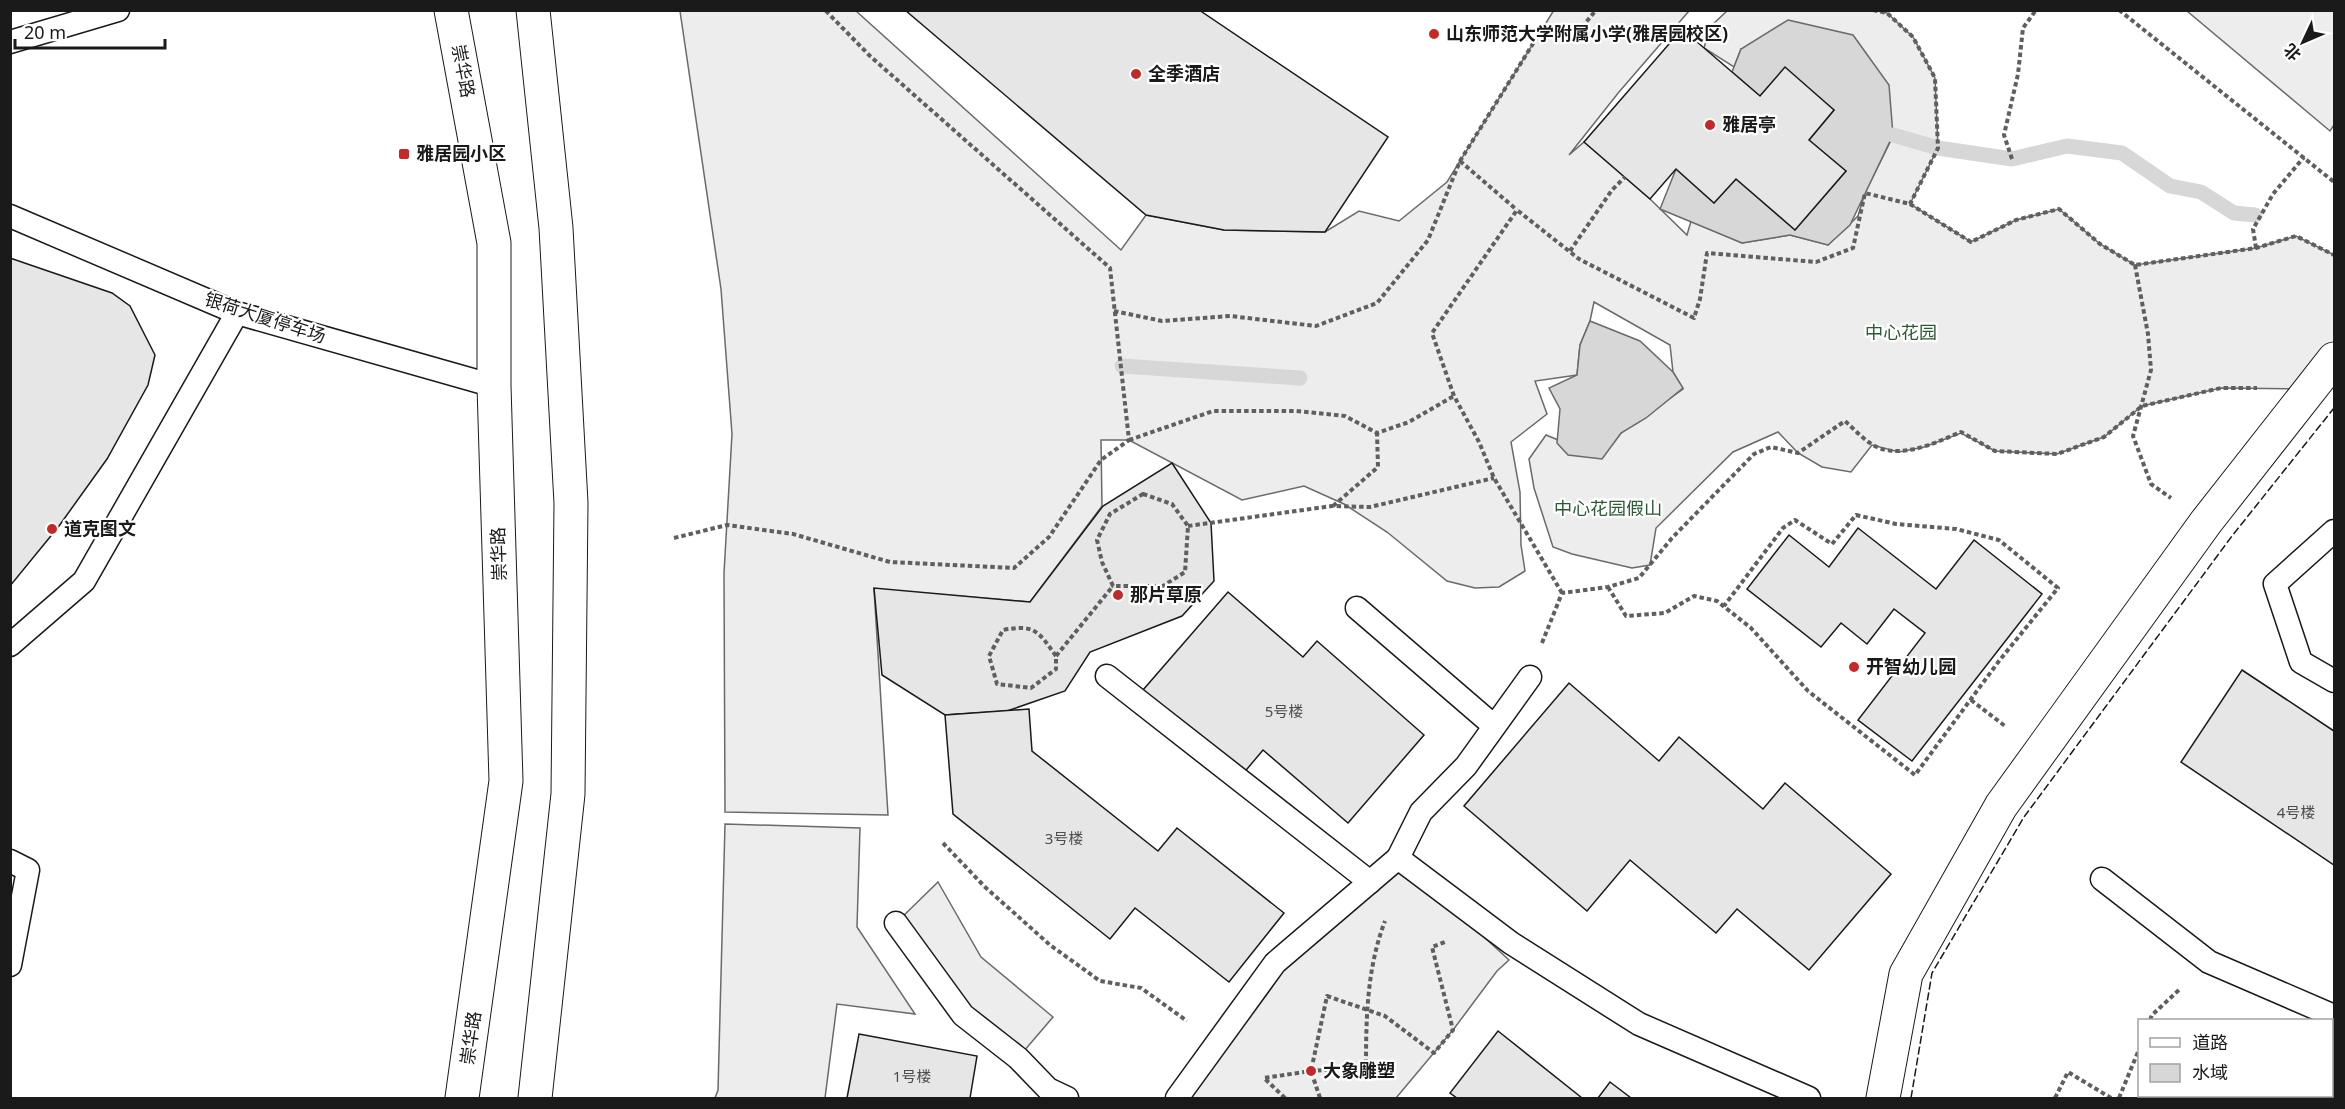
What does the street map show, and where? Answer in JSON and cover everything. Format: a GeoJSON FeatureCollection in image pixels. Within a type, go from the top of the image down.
{"type":"FeatureCollection","features":[{"type":"Feature","properties":{"kind":"main road","name":"崇华路"},"geometry":{"type":"LineString","coordinates":[[451,10],[494,243],[494,386],[506,781],[462,1098]]}},
{"type":"Feature","properties":{"kind":"main road"},"geometry":{"type":"LineString","coordinates":[[533,10],[556,228],[571,503],[568,794],[535,1098]]}},
{"type":"Feature","properties":{"kind":"main road"},"geometry":{"type":"LineString","coordinates":[[1883,1098],[1906,974],[2001,806],[2206,522],[2334,359]]}},
{"type":"Feature","properties":{"kind":"lane"},"geometry":{"type":"LineString","coordinates":[[10,42],[118,10]]}},
{"type":"Feature","properties":{"kind":"lane","name":"银荷大厦停车场"},"geometry":{"type":"LineString","coordinates":[[10,216],[237,313],[494,386]]}},
{"type":"Feature","properties":{"kind":"lane"},"geometry":{"type":"LineString","coordinates":[[10,645],[84,581],[237,313]]}},
{"type":"Feature","properties":{"kind":"lane"},"geometry":{"type":"LineString","coordinates":[[2334,531],[2275,584],[2301,662],[2334,681]]}},
{"type":"Feature","properties":{"kind":"lane"},"geometry":{"type":"LineString","coordinates":[[1357,608],[1494,726]]}},
{"type":"Feature","properties":{"kind":"lane"},"geometry":{"type":"LineString","coordinates":[[1107,676],[1370,882]]}},
{"type":"Feature","properties":{"kind":"lane"},"geometry":{"type":"LineString","coordinates":[[1177,1098],[1275,963],[1398,858],[1421,812],[1466,766],[1530,677]]}},
{"type":"Feature","properties":{"kind":"lane"},"geometry":{"type":"LineString","coordinates":[[1398,858],[1488,926],[1639,1024],[1809,1098]]}},
{"type":"Feature","properties":{"kind":"lane"},"geometry":{"type":"LineString","coordinates":[[10,861],[28,870],[10,965]]}},
{"type":"Feature","properties":{"kind":"lane"},"geometry":{"type":"LineString","coordinates":[[2102,879],[2209,962],[2334,1016]]}},
{"type":"Feature","properties":{"kind":"lane"},"geometry":{"type":"LineString","coordinates":[[896,923],[963,1015],[1018,1058],[1048,1089],[1067,1098]]}},
{"type":"Feature","properties":{"kind":"path"},"geometry":{"type":"LineString","coordinates":[[825,10],[870,56],[1110,268],[1129,440]]}},
{"type":"Feature","properties":{"kind":"path"},"geometry":{"type":"LineString","coordinates":[[1114,311],[1162,321],[1230,316],[1316,326],[1377,303],[1428,240],[1460,161],[1539,34],[1578,32],[1596,10]]}},
{"type":"Feature","properties":{"kind":"path"},"geometry":{"type":"LineString","coordinates":[[1873,10],[1887,13],[1914,37],[1935,78],[1938,148],[1910,204]]}},
{"type":"Feature","properties":{"kind":"path"},"geometry":{"type":"LineString","coordinates":[[2012,159],[2004,135],[2019,74],[2023,28],[2036,10]]}},
{"type":"Feature","properties":{"kind":"path"},"geometry":{"type":"LineString","coordinates":[[2119,10],[2334,182]]}},
{"type":"Feature","properties":{"kind":"path"},"geometry":{"type":"LineString","coordinates":[[2256,248],[2253,229],[2272,194],[2304,158]]}},
{"type":"Feature","properties":{"kind":"path"},"geometry":{"type":"LineString","coordinates":[[1460,161],[1579,259],[1694,318],[1700,299],[1707,253],[1816,262],[1853,248],[1865,193],[1910,204],[1971,242],[2016,220],[2059,209],[2100,244],[2135,265],[2256,248],[2296,236],[2334,255]]}},
{"type":"Feature","properties":{"kind":"path"},"geometry":{"type":"LineString","coordinates":[[1570,251],[1612,190],[1625,177]]}},
{"type":"Feature","properties":{"kind":"path"},"geometry":{"type":"LineString","coordinates":[[1517,210],[1432,333],[1454,396],[1479,442],[1494,478],[1562,593]]}},
{"type":"Feature","properties":{"kind":"path"},"geometry":{"type":"LineString","coordinates":[[2135,265],[2148,334],[2151,370],[2133,436],[2151,484],[2206,522]]}},
{"type":"Feature","properties":{"kind":"path"},"geometry":{"type":"LineString","coordinates":[[1562,593],[1608,586],[1639,578],[1672,538],[1754,454],[1771,447],[1798,453],[1845,421],[1872,445],[1899,452],[1924,447],[1961,432],[1995,451],[2057,454],[2104,437],[2142,406],[2222,388],[2266,388]]}},
{"type":"Feature","properties":{"kind":"path"},"geometry":{"type":"LineString","coordinates":[[674,538],[727,525],[793,534],[890,562],[1014,568],[1049,537],[1101,460],[1129,440],[1212,411],[1296,411],[1345,416],[1377,433],[1409,422],[1454,396]]}},
{"type":"Feature","properties":{"kind":"path"},"geometry":{"type":"LineString","coordinates":[[1332,506],[1377,467],[1377,433]]}},
{"type":"Feature","properties":{"kind":"path"},"geometry":{"type":"LineString","coordinates":[[1188,526],[1332,506],[1370,507],[1494,478]]}},
{"type":"Feature","properties":{"kind":"path"},"geometry":{"type":"LineString","coordinates":[[1143,494],[1172,504],[1188,526],[1185,572],[1163,586],[1113,586],[1102,562],[1097,540],[1110,514],[1143,494]]}},
{"type":"Feature","properties":{"kind":"path"},"geometry":{"type":"LineString","coordinates":[[1608,586],[1626,616],[1665,613],[1694,596],[1718,601],[1724,606],[1751,628],[1808,691],[1915,775],[2058,588],[1999,540],[1956,529],[1896,524],[1856,514],[1832,544],[1795,520],[1783,528],[1724,606]]}},
{"type":"Feature","properties":{"kind":"path"},"geometry":{"type":"LineString","coordinates":[[1056,656],[1039,633],[1022,626],[1003,630],[989,656],[997,684],[1031,688],[1056,669],[1056,656],[1113,586]]}},
{"type":"Feature","properties":{"kind":"path"},"geometry":{"type":"LineString","coordinates":[[1530,677],[1551,615],[1562,593]]}},
{"type":"Feature","properties":{"kind":"path"},"geometry":{"type":"LineString","coordinates":[[943,843],[1000,901],[1050,945],[1100,981],[1141,988],[1217,1043]]}},
{"type":"Feature","properties":{"kind":"path"},"geometry":{"type":"LineString","coordinates":[[1285,1098],[1264,1078],[1311,1071],[1366,1067],[1366,1010],[1376,946],[1389,909],[1370,882]]}},
{"type":"Feature","properties":{"kind":"path"},"geometry":{"type":"LineString","coordinates":[[1320,1098],[1311,1071],[1327,996],[1385,1016],[1434,1053],[1453,1030],[1432,947],[1488,926]]}},
{"type":"Feature","properties":{"kind":"path"},"geometry":{"type":"LineString","coordinates":[[2119,1098],[2138,1050]]}},
{"type":"Feature","properties":{"kind":"path"},"geometry":{"type":"LineString","coordinates":[[2055,1098],[2068,1072],[2111,1098]]}},
{"type":"Feature","properties":{"kind":"shaded area"},"geometry":{"type":"Polygon","coordinates":[[[1554,10],[1689,11],[1619,92],[1569,155],[1584,142],[1650,199],[1687,235],[1691,221],[1742,243],[1790,235],[1828,245],[1858,216],[1865,193],[1893,136],[1741,49],[1734,67],[1704,48],[1710,27],[1727,11],[1873,10],[1887,13],[1913,37],[1935,78],[1938,148],[1910,204],[1971,242],[2016,220],[2059,209],[2100,244],[2135,265],[2256,248],[2296,236],[2334,255],[2334,358],[2312,389],[2221,388],[2142,406],[2104,437],[2057,454],[1995,451],[1961,433],[1924,447],[1899,452],[1872,445],[1851,472],[1822,467],[1798,453],[1778,432],[1733,452],[1656,528],[1650,565],[1632,568],[1572,554],[1553,547],[1534,488],[1529,459],[1546,435],[1602,458],[1621,433],[1683,389],[1673,372],[1670,345],[1594,302],[1590,321],[1580,345],[1577,375],[1535,381],[1547,414],[1511,442],[1520,492],[1521,545],[1525,571],[1499,587],[1475,588],[1447,581],[1387,532],[1344,504],[1304,486],[1242,500],[1129,440],[1101,440],[1102,506],[1030,602],[874,589],[888,815],[725,812],[724,573],[732,434],[721,289],[680,11],[856,11],[1121,250],[1146,215],[1224,230],[1325,232],[1359,211],[1399,221],[1447,182],[1554,10]]]}},
{"type":"Feature","properties":{"kind":"shaded area"},"geometry":{"type":"Polygon","coordinates":[[[2187,11],[2334,11],[2334,125],[2330,131],[2187,11]]]}},
{"type":"Feature","properties":{"kind":"shaded area"},"geometry":{"type":"Polygon","coordinates":[[[725,824],[860,828],[857,927],[915,1014],[837,1004],[825,1098],[715,1098],[718,1090],[725,824]]]}},
{"type":"Feature","properties":{"kind":"shaded area"},"geometry":{"type":"Polygon","coordinates":[[[1398,858],[1509,960],[1497,971],[1453,1030],[1396,1098],[1177,1098],[1275,963],[1398,858]]]}},
{"type":"Feature","properties":{"kind":"shaded area"},"geometry":{"type":"Polygon","coordinates":[[[938,882],[981,957],[1053,1017],[1018,1058],[963,1015],[896,923],[938,882]]]}},
{"type":"Feature","properties":{"kind":"water"},"geometry":{"type":"Polygon","coordinates":[[[1788,20],[1853,35],[1889,85],[1893,135],[1850,225],[1828,245],[1790,235],[1742,243],[1660,209],[1676,169],[1714,203],[1736,179],[1795,230],[1846,171],[1809,140],[1834,110],[1785,68],[1760,96],[1732,72],[1741,49],[1788,20]]]}},
{"type":"Feature","properties":{"kind":"water"},"geometry":{"type":"Polygon","coordinates":[[[1590,321],[1640,341],[1673,372],[1683,388],[1646,418],[1621,433],[1602,459],[1568,455],[1557,443],[1560,409],[1549,388],[1577,375],[1580,345],[1590,321]]]}},
{"type":"Feature","properties":{"kind":"building","name":"全季酒店"},"geometry":{"type":"Polygon","coordinates":[[[905,10],[1199,10],[1388,137],[1325,232],[1224,230],[1146,215],[905,10]]]}},
{"type":"Feature","properties":{"kind":"building","name":"雅居亭"},"geometry":{"type":"Polygon","coordinates":[[[1682,29],[1760,96],[1785,67],[1834,110],[1809,140],[1846,171],[1795,230],[1736,179],[1714,203],[1676,169],[1650,199],[1584,142],[1682,29]]]}},
{"type":"Feature","properties":{"kind":"building"},"geometry":{"type":"Polygon","coordinates":[[[10,258],[112,293],[130,306],[155,355],[148,385],[107,459],[59,526],[10,586],[10,258]]]}},
{"type":"Feature","properties":{"kind":"building","name":"那片草原"},"geometry":{"type":"Polygon","coordinates":[[[1172,463],[1211,523],[1214,581],[1182,616],[1090,652],[1065,691],[1007,711],[945,715],[882,675],[874,588],[1030,602],[1103,506],[1172,463]]]}},
{"type":"Feature","properties":{"kind":"building"},"geometry":{"type":"Polygon","coordinates":[[[1858,528],[1936,589],[1974,540],[2042,594],[1912,761],[1858,720],[1925,633],[1894,609],[1867,644],[1841,623],[1821,647],[1747,589],[1789,535],[1829,567],[1858,528]]]}},
{"type":"Feature","properties":{"kind":"building"},"geometry":{"type":"Polygon","coordinates":[[[1228,592],[1303,657],[1317,641],[1424,735],[1348,823],[1263,750],[1242,775],[1143,690],[1228,592]]]}},
{"type":"Feature","properties":{"kind":"building"},"geometry":{"type":"Polygon","coordinates":[[[2242,670],[2334,731],[2334,865],[2181,762],[2242,670]]]}},
{"type":"Feature","properties":{"kind":"building"},"geometry":{"type":"Polygon","coordinates":[[[1569,683],[1659,761],[1679,737],[1763,809],[1785,783],[1891,874],[1809,970],[1737,909],[1716,933],[1630,860],[1587,911],[1464,806],[1569,683]]]}},
{"type":"Feature","properties":{"kind":"building"},"geometry":{"type":"Polygon","coordinates":[[[1029,709],[1032,751],[1158,851],[1177,828],[1284,913],[1229,982],[1135,908],[1110,939],[953,814],[945,715],[1029,709]]]}},
{"type":"Feature","properties":{"kind":"building"},"geometry":{"type":"Polygon","coordinates":[[[1498,1031],[1582,1098],[1457,1098],[1450,1093],[1498,1031]]]}},
{"type":"Feature","properties":{"kind":"building"},"geometry":{"type":"Polygon","coordinates":[[[859,1034],[977,1056],[970,1098],[847,1098],[859,1034]]]}},
{"type":"Feature","properties":{"kind":"building"},"geometry":{"type":"Polygon","coordinates":[[[1610,1082],[1631,1098],[1598,1098],[1610,1082]]]}},
{"type":"Feature","properties":{"kind":"waterway"},"geometry":{"type":"LineString","coordinates":[[1893,135],[1938,148],[2012,159],[2067,146],[2122,153],[2170,186],[2201,192],[2234,213],[2255,215]]}},
{"type":"Feature","properties":{"kind":"waterway"},"geometry":{"type":"LineString","coordinates":[[1122,366],[1300,378]]}},
{"type":"Feature","properties":{"kind":"fence"},"geometry":{"type":"LineString","coordinates":[[1911,1098],[1932,973],[2024,817],[2232,536],[2334,408]]}},
{"type":"Feature","properties":{"kind":"place","name":"山东师范大学附属小学(雅居园校区)"},"geometry":{"type":"Point","coordinates":[1434,34]}},
{"type":"Feature","properties":{"kind":"place","name":"全季酒店"},"geometry":{"type":"Point","coordinates":[1136,74]}},
{"type":"Feature","properties":{"kind":"place","name":"雅居亭"},"geometry":{"type":"Point","coordinates":[1710,125]}},
{"type":"Feature","properties":{"kind":"place","name":"雅居园小区"},"geometry":{"type":"Point","coordinates":[404,154]}},
{"type":"Feature","properties":{"kind":"place","name":"道克图文"},"geometry":{"type":"Point","coordinates":[52,529]}},
{"type":"Feature","properties":{"kind":"place","name":"那片草原"},"geometry":{"type":"Point","coordinates":[1118,595]}},
{"type":"Feature","properties":{"kind":"place","name":"开智幼儿园"},"geometry":{"type":"Point","coordinates":[1854,667]}},
{"type":"Feature","properties":{"kind":"place","name":"大象雕塑"},"geometry":{"type":"Point","coordinates":[1311,1071]}},
{"type":"Feature","properties":{"kind":"park label","name":"中心花园"},"geometry":{"type":"Point","coordinates":[1901,333]}},
{"type":"Feature","properties":{"kind":"park label","name":"中心花园假山"},"geometry":{"type":"Point","coordinates":[1608,509]}}]}
